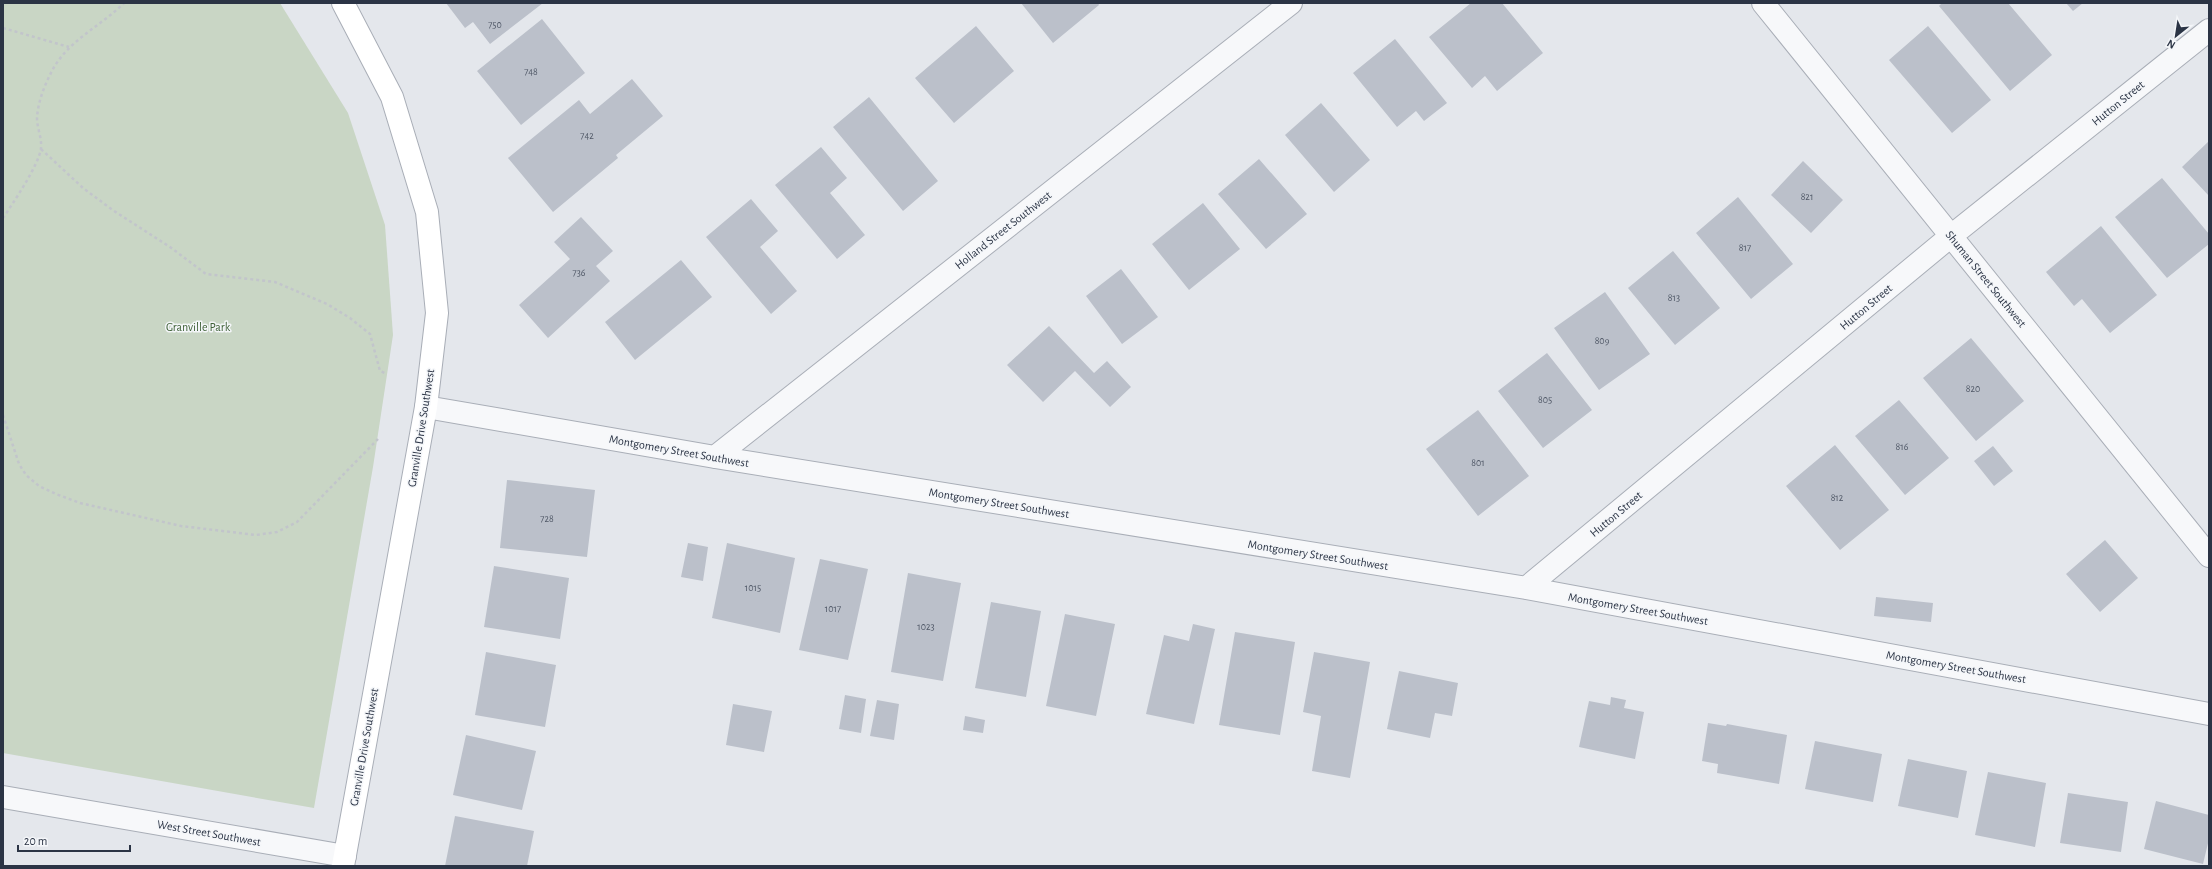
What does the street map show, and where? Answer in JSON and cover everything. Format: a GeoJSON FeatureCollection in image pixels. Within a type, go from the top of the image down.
{"type":"FeatureCollection","features":[{"type":"Feature","properties":{"kind":"street","name":"Holland Street Southwest"},"geometry":{"type":"LineString","coordinates":[[715,457],[1291,3]]}},
{"type":"Feature","properties":{"kind":"street","name":"Shuman Street Southwest"},"geometry":{"type":"LineString","coordinates":[[1763,3],[2209,556]]}},
{"type":"Feature","properties":{"kind":"street","name":"Granville Drive Southwest"},"geometry":{"type":"LineString","coordinates":[[344,4],[392,97],[427,212],[437,313],[426,407],[344,861]]}},
{"type":"Feature","properties":{"kind":"street","name":"Hutton Street"},"geometry":{"type":"LineString","coordinates":[[1526,588],[1952,236],[2209,30]]}},
{"type":"Feature","properties":{"kind":"street","name":"Montgomery Street Southwest"},"geometry":{"type":"LineString","coordinates":[[426,407],[715,457],[1526,588],[2209,714]]}},
{"type":"Feature","properties":{"kind":"street","name":"West Street Southwest"},"geometry":{"type":"LineString","coordinates":[[3,797],[344,861]]}},
{"type":"Feature","properties":{"kind":"path"},"geometry":{"type":"LineString","coordinates":[[3,218],[27,181],[41,149],[37,118],[42,92],[54,68],[69,47],[96,28],[124,3]]}},
{"type":"Feature","properties":{"kind":"path"},"geometry":{"type":"LineString","coordinates":[[3,28],[69,47]]}},
{"type":"Feature","properties":{"kind":"path"},"geometry":{"type":"LineString","coordinates":[[41,149],[83,188],[114,211],[170,247],[206,274],[275,282],[327,304],[350,318],[370,334],[380,371],[387,374]]}},
{"type":"Feature","properties":{"kind":"path"},"geometry":{"type":"LineString","coordinates":[[3,415],[19,464],[26,475],[39,486],[80,503],[181,526],[256,535],[277,532],[297,522],[378,439]]}},
{"type":"Feature","properties":{"kind":"green space","name":"Granville Park"},"geometry":{"type":"Polygon","coordinates":[[[3,3],[280,3],[348,113],[385,225],[393,335],[373,467],[314,808],[3,753],[3,3]]]}},
{"type":"Feature","properties":{"kind":"building"},"geometry":{"type":"Polygon","coordinates":[[[446,3],[543,3],[490,44],[473,22],[465,28],[446,3]]]}},
{"type":"Feature","properties":{"kind":"building"},"geometry":{"type":"Polygon","coordinates":[[[1021,3],[1098,3],[1099,5],[1053,43],[1021,3]]]}},
{"type":"Feature","properties":{"kind":"building"},"geometry":{"type":"Polygon","coordinates":[[[1471,3],[1502,3],[1543,53],[1497,91],[1485,76],[1472,88],[1429,37],[1471,3]]]}},
{"type":"Feature","properties":{"kind":"building"},"geometry":{"type":"Polygon","coordinates":[[[1942,3],[2008,3],[2052,55],[2010,91],[1939,6],[1942,3]]]}},
{"type":"Feature","properties":{"kind":"building"},"geometry":{"type":"Polygon","coordinates":[[[2066,3],[2083,3],[2073,11],[2066,3]]]}},
{"type":"Feature","properties":{"kind":"building"},"geometry":{"type":"Polygon","coordinates":[[[542,19],[585,73],[521,125],[477,71],[542,19]]]}},
{"type":"Feature","properties":{"kind":"building"},"geometry":{"type":"Polygon","coordinates":[[[976,26],[1014,71],[954,123],[915,78],[976,26]]]}},
{"type":"Feature","properties":{"kind":"building"},"geometry":{"type":"Polygon","coordinates":[[[1928,26],[1991,100],[1952,133],[1889,60],[1928,26]]]}},
{"type":"Feature","properties":{"kind":"building"},"geometry":{"type":"Polygon","coordinates":[[[1395,39],[1447,103],[1424,121],[1416,111],[1397,127],[1353,73],[1395,39]]]}},
{"type":"Feature","properties":{"kind":"building"},"geometry":{"type":"Polygon","coordinates":[[[632,79],[663,116],[616,155],[618,158],[553,212],[508,158],[579,100],[590,114],[632,79]]]}},
{"type":"Feature","properties":{"kind":"building"},"geometry":{"type":"Polygon","coordinates":[[[869,97],[938,181],[903,211],[833,127],[869,97]]]}},
{"type":"Feature","properties":{"kind":"building"},"geometry":{"type":"Polygon","coordinates":[[[1321,103],[1370,160],[1334,192],[1285,135],[1321,103]]]}},
{"type":"Feature","properties":{"kind":"building"},"geometry":{"type":"Polygon","coordinates":[[[2209,141],[2209,196],[2182,167],[2209,141]]]}},
{"type":"Feature","properties":{"kind":"building"},"geometry":{"type":"Polygon","coordinates":[[[821,147],[847,178],[830,193],[865,235],[837,259],[775,185],[821,147]]]}},
{"type":"Feature","properties":{"kind":"building"},"geometry":{"type":"Polygon","coordinates":[[[1259,159],[1307,214],[1266,249],[1218,194],[1259,159]]]}},
{"type":"Feature","properties":{"kind":"building"},"geometry":{"type":"Polygon","coordinates":[[[1803,161],[1843,200],[1811,233],[1771,195],[1803,161]]]}},
{"type":"Feature","properties":{"kind":"building"},"geometry":{"type":"Polygon","coordinates":[[[2162,178],[2209,234],[2209,244],[2167,278],[2115,217],[2162,178]]]}},
{"type":"Feature","properties":{"kind":"building"},"geometry":{"type":"Polygon","coordinates":[[[1738,197],[1793,264],[1751,299],[1696,233],[1738,197]]]}},
{"type":"Feature","properties":{"kind":"building"},"geometry":{"type":"Polygon","coordinates":[[[751,199],[778,231],[760,247],[797,291],[771,314],[706,237],[751,199]]]}},
{"type":"Feature","properties":{"kind":"building"},"geometry":{"type":"Polygon","coordinates":[[[1203,203],[1240,249],[1189,290],[1152,244],[1203,203]]]}},
{"type":"Feature","properties":{"kind":"building"},"geometry":{"type":"Polygon","coordinates":[[[581,217],[613,251],[596,266],[610,281],[548,338],[519,305],[570,259],[554,242],[581,217]]]}},
{"type":"Feature","properties":{"kind":"building"},"geometry":{"type":"Polygon","coordinates":[[[2101,226],[2157,295],[2110,333],[2082,299],[2074,306],[2046,272],[2101,226]]]}},
{"type":"Feature","properties":{"kind":"building"},"geometry":{"type":"Polygon","coordinates":[[[1673,251],[1720,308],[1675,345],[1628,288],[1673,251]]]}},
{"type":"Feature","properties":{"kind":"building"},"geometry":{"type":"Polygon","coordinates":[[[681,260],[712,297],[635,360],[605,322],[681,260]]]}},
{"type":"Feature","properties":{"kind":"building"},"geometry":{"type":"Polygon","coordinates":[[[1121,269],[1158,317],[1122,344],[1086,296],[1121,269]]]}},
{"type":"Feature","properties":{"kind":"building"},"geometry":{"type":"Polygon","coordinates":[[[1605,292],[1650,354],[1599,390],[1554,328],[1605,292]]]}},
{"type":"Feature","properties":{"kind":"building"},"geometry":{"type":"Polygon","coordinates":[[[1049,326],[1094,373],[1107,361],[1131,387],[1110,407],[1075,371],[1043,402],[1007,365],[1049,326]]]}},
{"type":"Feature","properties":{"kind":"building"},"geometry":{"type":"Polygon","coordinates":[[[1971,338],[2024,401],[1976,441],[1923,378],[1971,338]]]}},
{"type":"Feature","properties":{"kind":"building"},"geometry":{"type":"Polygon","coordinates":[[[1547,353],[1592,410],[1543,448],[1498,391],[1547,353]]]}},
{"type":"Feature","properties":{"kind":"building"},"geometry":{"type":"Polygon","coordinates":[[[1899,400],[1949,458],[1905,495],[1855,436],[1899,400]]]}},
{"type":"Feature","properties":{"kind":"building"},"geometry":{"type":"Polygon","coordinates":[[[1478,410],[1529,476],[1478,516],[1426,449],[1478,410]]]}},
{"type":"Feature","properties":{"kind":"building"},"geometry":{"type":"Polygon","coordinates":[[[1835,445],[1889,510],[1840,550],[1786,486],[1835,445]]]}},
{"type":"Feature","properties":{"kind":"building"},"geometry":{"type":"Polygon","coordinates":[[[1993,446],[2013,471],[1994,486],[1974,461],[1993,446]]]}},
{"type":"Feature","properties":{"kind":"building"},"geometry":{"type":"Polygon","coordinates":[[[507,480],[595,490],[587,557],[500,548],[507,480]]]}},
{"type":"Feature","properties":{"kind":"building"},"geometry":{"type":"Polygon","coordinates":[[[2105,540],[2138,578],[2100,612],[2066,574],[2105,540]]]}},
{"type":"Feature","properties":{"kind":"building"},"geometry":{"type":"Polygon","coordinates":[[[688,543],[708,547],[703,581],[681,577],[688,543]]]}},
{"type":"Feature","properties":{"kind":"building"},"geometry":{"type":"Polygon","coordinates":[[[727,543],[795,558],[780,633],[712,618],[727,543]]]}},
{"type":"Feature","properties":{"kind":"building"},"geometry":{"type":"Polygon","coordinates":[[[820,559],[868,569],[848,660],[799,650],[820,559]]]}},
{"type":"Feature","properties":{"kind":"building"},"geometry":{"type":"Polygon","coordinates":[[[494,566],[569,578],[560,639],[484,627],[494,566]]]}},
{"type":"Feature","properties":{"kind":"building"},"geometry":{"type":"Polygon","coordinates":[[[908,573],[961,583],[943,681],[891,672],[908,573]]]}},
{"type":"Feature","properties":{"kind":"building"},"geometry":{"type":"Polygon","coordinates":[[[1876,597],[1933,603],[1931,622],[1874,616],[1876,597]]]}},
{"type":"Feature","properties":{"kind":"building"},"geometry":{"type":"Polygon","coordinates":[[[991,602],[1041,611],[1026,697],[975,688],[991,602]]]}},
{"type":"Feature","properties":{"kind":"building"},"geometry":{"type":"Polygon","coordinates":[[[1065,614],[1115,624],[1096,716],[1046,706],[1065,614]]]}},
{"type":"Feature","properties":{"kind":"building"},"geometry":{"type":"Polygon","coordinates":[[[1193,624],[1215,629],[1194,724],[1146,714],[1164,635],[1189,641],[1193,624]]]}},
{"type":"Feature","properties":{"kind":"building"},"geometry":{"type":"Polygon","coordinates":[[[1235,632],[1295,642],[1280,735],[1219,725],[1235,632]]]}},
{"type":"Feature","properties":{"kind":"building"},"geometry":{"type":"Polygon","coordinates":[[[486,652],[556,665],[545,727],[475,715],[486,652]]]}},
{"type":"Feature","properties":{"kind":"building"},"geometry":{"type":"Polygon","coordinates":[[[1314,652],[1370,662],[1350,778],[1312,771],[1321,716],[1303,712],[1314,652]]]}},
{"type":"Feature","properties":{"kind":"building"},"geometry":{"type":"Polygon","coordinates":[[[1399,671],[1458,683],[1452,716],[1435,713],[1430,738],[1387,729],[1399,671]]]}},
{"type":"Feature","properties":{"kind":"building"},"geometry":{"type":"Polygon","coordinates":[[[845,695],[866,699],[861,733],[839,729],[845,695]]]}},
{"type":"Feature","properties":{"kind":"building"},"geometry":{"type":"Polygon","coordinates":[[[1611,697],[1626,700],[1624,708],[1644,712],[1635,759],[1579,747],[1589,701],[1610,705],[1611,697]]]}},
{"type":"Feature","properties":{"kind":"building"},"geometry":{"type":"Polygon","coordinates":[[[877,700],[899,704],[894,740],[870,736],[877,700]]]}},
{"type":"Feature","properties":{"kind":"building"},"geometry":{"type":"Polygon","coordinates":[[[733,704],[772,711],[764,752],[726,745],[733,704]]]}},
{"type":"Feature","properties":{"kind":"building"},"geometry":{"type":"Polygon","coordinates":[[[965,716],[985,720],[983,733],[963,730],[965,716]]]}},
{"type":"Feature","properties":{"kind":"building"},"geometry":{"type":"Polygon","coordinates":[[[1708,723],[1726,726],[1727,724],[1787,735],[1779,784],[1717,773],[1718,764],[1702,761],[1708,723]]]}},
{"type":"Feature","properties":{"kind":"building"},"geometry":{"type":"Polygon","coordinates":[[[466,735],[536,751],[522,810],[453,795],[466,735]]]}},
{"type":"Feature","properties":{"kind":"building"},"geometry":{"type":"Polygon","coordinates":[[[1815,741],[1882,754],[1873,802],[1805,789],[1815,741]]]}},
{"type":"Feature","properties":{"kind":"building"},"geometry":{"type":"Polygon","coordinates":[[[1908,759],[1967,771],[1958,818],[1898,806],[1908,759]]]}},
{"type":"Feature","properties":{"kind":"building"},"geometry":{"type":"Polygon","coordinates":[[[1988,772],[2046,783],[2035,847],[1975,835],[1988,772]]]}},
{"type":"Feature","properties":{"kind":"building"},"geometry":{"type":"Polygon","coordinates":[[[2068,793],[2128,802],[2121,852],[2060,843],[2068,793]]]}},
{"type":"Feature","properties":{"kind":"building"},"geometry":{"type":"Polygon","coordinates":[[[2156,801],[2209,815],[2209,839],[2203,864],[2144,849],[2156,801]]]}},
{"type":"Feature","properties":{"kind":"building"},"geometry":{"type":"Polygon","coordinates":[[[455,816],[534,831],[527,866],[445,866],[455,816]]]}}]}
